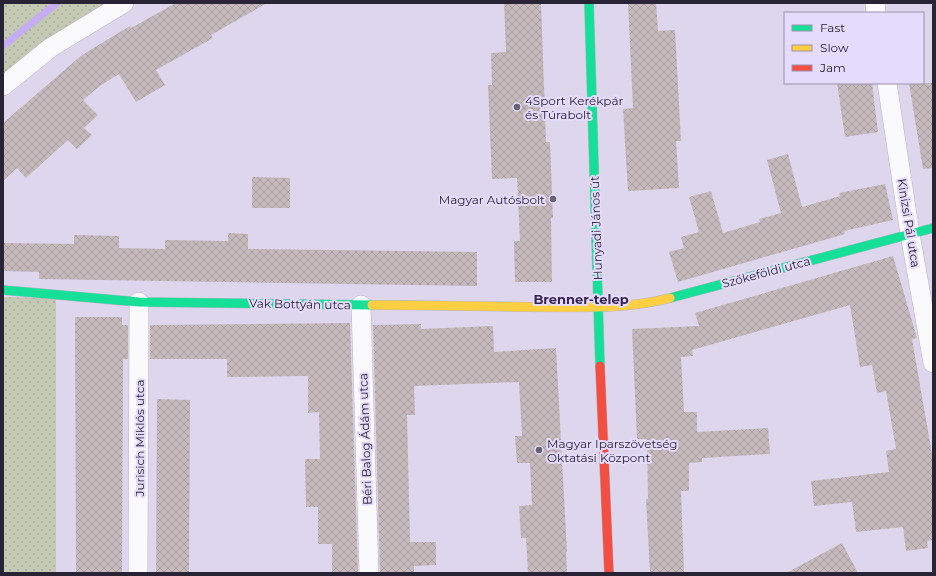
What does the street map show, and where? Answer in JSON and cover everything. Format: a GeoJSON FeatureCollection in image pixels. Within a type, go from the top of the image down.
{"type":"FeatureCollection","features":[{"type":"Feature","properties":{"kind":"street"},"geometry":{"type":"LineString","coordinates":[[3,86],[50,48],[124,3]]}},
{"type":"Feature","properties":{"kind":"street","name":"Hunyadi János út"},"geometry":{"type":"LineString","coordinates":[[589,3],[598,306],[609,573]]}},
{"type":"Feature","properties":{"kind":"street","name":"Kinizsi Pál utca"},"geometry":{"type":"LineString","coordinates":[[887,84],[910,234],[933,363]]}},
{"type":"Feature","properties":{"kind":"street","name":"Szőkeföldi utca"},"geometry":{"type":"LineString","coordinates":[[598,306],[653,302],[933,228]]}},
{"type":"Feature","properties":{"kind":"street","name":"Vak Bottyán utca"},"geometry":{"type":"LineString","coordinates":[[3,290],[139,302],[598,306]]}},
{"type":"Feature","properties":{"kind":"street","name":"Jurisich Miklós utca"},"geometry":{"type":"LineString","coordinates":[[138,573],[139,302]]}},
{"type":"Feature","properties":{"kind":"street","name":"Béri Balog Ádám utca"},"geometry":{"type":"LineString","coordinates":[[361,305],[369,573]]}},
{"type":"Feature","properties":{"kind":"green space"},"geometry":{"type":"Polygon","coordinates":[[[3,3],[124,3],[3,87],[3,3]]]}},
{"type":"Feature","properties":{"kind":"green space"},"geometry":{"type":"Polygon","coordinates":[[[3,297],[56,298],[56,573],[3,573],[3,297]]]}},
{"type":"Feature","properties":{"kind":"building"},"geometry":{"type":"Polygon","coordinates":[[[176,3],[267,3],[211,35],[213,38],[156,70],[165,85],[136,102],[119,74],[101,85],[83,100],[98,115],[84,128],[92,135],[77,149],[68,140],[26,178],[17,168],[3,181],[3,123],[82,55],[130,26],[131,28],[176,3]]]}},
{"type":"Feature","properties":{"kind":"building"},"geometry":{"type":"Polygon","coordinates":[[[504,3],[541,3],[546,142],[550,142],[553,218],[551,218],[552,282],[515,282],[514,241],[520,241],[517,178],[492,179],[488,85],[492,85],[491,53],[506,52],[504,3]]]}},
{"type":"Feature","properties":{"kind":"building"},"geometry":{"type":"Polygon","coordinates":[[[628,3],[656,3],[658,31],[675,30],[681,141],[676,141],[679,188],[628,191],[623,109],[633,108],[628,3]]]}},
{"type":"Feature","properties":{"kind":"building"},"geometry":{"type":"Polygon","coordinates":[[[933,83],[933,168],[923,169],[909,84],[933,83]]]}},
{"type":"Feature","properties":{"kind":"building"},"geometry":{"type":"Polygon","coordinates":[[[837,84],[872,84],[878,132],[845,137],[837,84]]]}},
{"type":"Feature","properties":{"kind":"building"},"geometry":{"type":"Polygon","coordinates":[[[788,154],[802,207],[840,196],[839,193],[885,184],[893,220],[844,231],[845,234],[678,282],[669,252],[684,248],[681,237],[699,232],[689,197],[711,191],[723,233],[760,222],[759,219],[781,213],[767,160],[788,154]]]}},
{"type":"Feature","properties":{"kind":"building"},"geometry":{"type":"Polygon","coordinates":[[[252,177],[290,178],[290,208],[252,208],[252,177]]]}},
{"type":"Feature","properties":{"kind":"building"},"geometry":{"type":"Polygon","coordinates":[[[228,233],[248,234],[248,249],[477,252],[477,286],[39,279],[39,272],[3,271],[3,243],[74,244],[74,235],[119,236],[119,248],[165,249],[165,240],[228,241],[228,233]]]}},
{"type":"Feature","properties":{"kind":"building"},"geometry":{"type":"Polygon","coordinates":[[[893,256],[917,338],[912,339],[933,460],[933,540],[927,541],[928,548],[906,551],[903,527],[856,532],[852,502],[814,506],[811,481],[889,472],[886,451],[896,449],[886,391],[877,393],[872,365],[860,367],[850,305],[692,350],[693,356],[681,357],[684,412],[697,412],[697,432],[768,428],[770,454],[702,458],[702,462],[689,463],[689,491],[681,491],[684,573],[650,573],[646,499],[648,499],[647,439],[637,439],[632,329],[699,326],[695,313],[893,256]]]}},
{"type":"Feature","properties":{"kind":"building"},"geometry":{"type":"Polygon","coordinates":[[[75,317],[122,317],[122,325],[128,325],[128,359],[123,359],[122,573],[76,573],[75,317]]]}},
{"type":"Feature","properties":{"kind":"building"},"geometry":{"type":"Polygon","coordinates":[[[350,323],[358,573],[332,573],[332,544],[318,544],[318,507],[306,507],[305,459],[320,459],[319,412],[308,413],[308,376],[227,377],[227,359],[150,359],[150,325],[350,323]]]}},
{"type":"Feature","properties":{"kind":"building"},"geometry":{"type":"Polygon","coordinates":[[[421,324],[421,329],[493,326],[494,352],[556,348],[567,573],[528,573],[526,538],[521,538],[519,506],[532,505],[530,463],[517,463],[515,436],[522,436],[519,382],[414,386],[415,415],[407,415],[410,542],[436,542],[436,565],[414,566],[414,573],[380,573],[373,325],[421,324]]]}},
{"type":"Feature","properties":{"kind":"building"},"geometry":{"type":"Polygon","coordinates":[[[157,399],[190,400],[189,573],[156,573],[157,399]]]}},
{"type":"Feature","properties":{"kind":"building"},"geometry":{"type":"Polygon","coordinates":[[[842,543],[858,573],[786,573],[842,543]]]}},
{"type":"Feature","properties":{"kind":"waterway"},"geometry":{"type":"LineString","coordinates":[[3,46],[57,3]]}},
{"type":"Feature","properties":{"kind":"traffic: fast"},"geometry":{"type":"LineString","coordinates":[[589,3],[600,366]]}},
{"type":"Feature","properties":{"kind":"traffic: fast"},"geometry":{"type":"LineString","coordinates":[[670,298],[933,228]]}},
{"type":"Feature","properties":{"kind":"traffic: fast"},"geometry":{"type":"LineString","coordinates":[[3,290],[139,302],[372,305]]}},
{"type":"Feature","properties":{"kind":"traffic: slow"},"geometry":{"type":"LineString","coordinates":[[372,305],[599,307],[653,302],[670,298]]}},
{"type":"Feature","properties":{"kind":"traffic: jam"},"geometry":{"type":"LineString","coordinates":[[600,366],[609,573]]}},
{"type":"Feature","properties":{"kind":"place","name":"4Sport Kerékpár és Túrabolt"},"geometry":{"type":"Point","coordinates":[517,107]}},
{"type":"Feature","properties":{"kind":"place","name":"Magyar Autósbolt"},"geometry":{"type":"Point","coordinates":[553,199]}},
{"type":"Feature","properties":{"kind":"place","name":"Magyar Iparszövetség Oktatási Központ"},"geometry":{"type":"Point","coordinates":[539,450]}},
{"type":"Feature","properties":{"kind":"district","name":"Brenner-telep"},"geometry":{"type":"Point","coordinates":[581,299]}}]}
